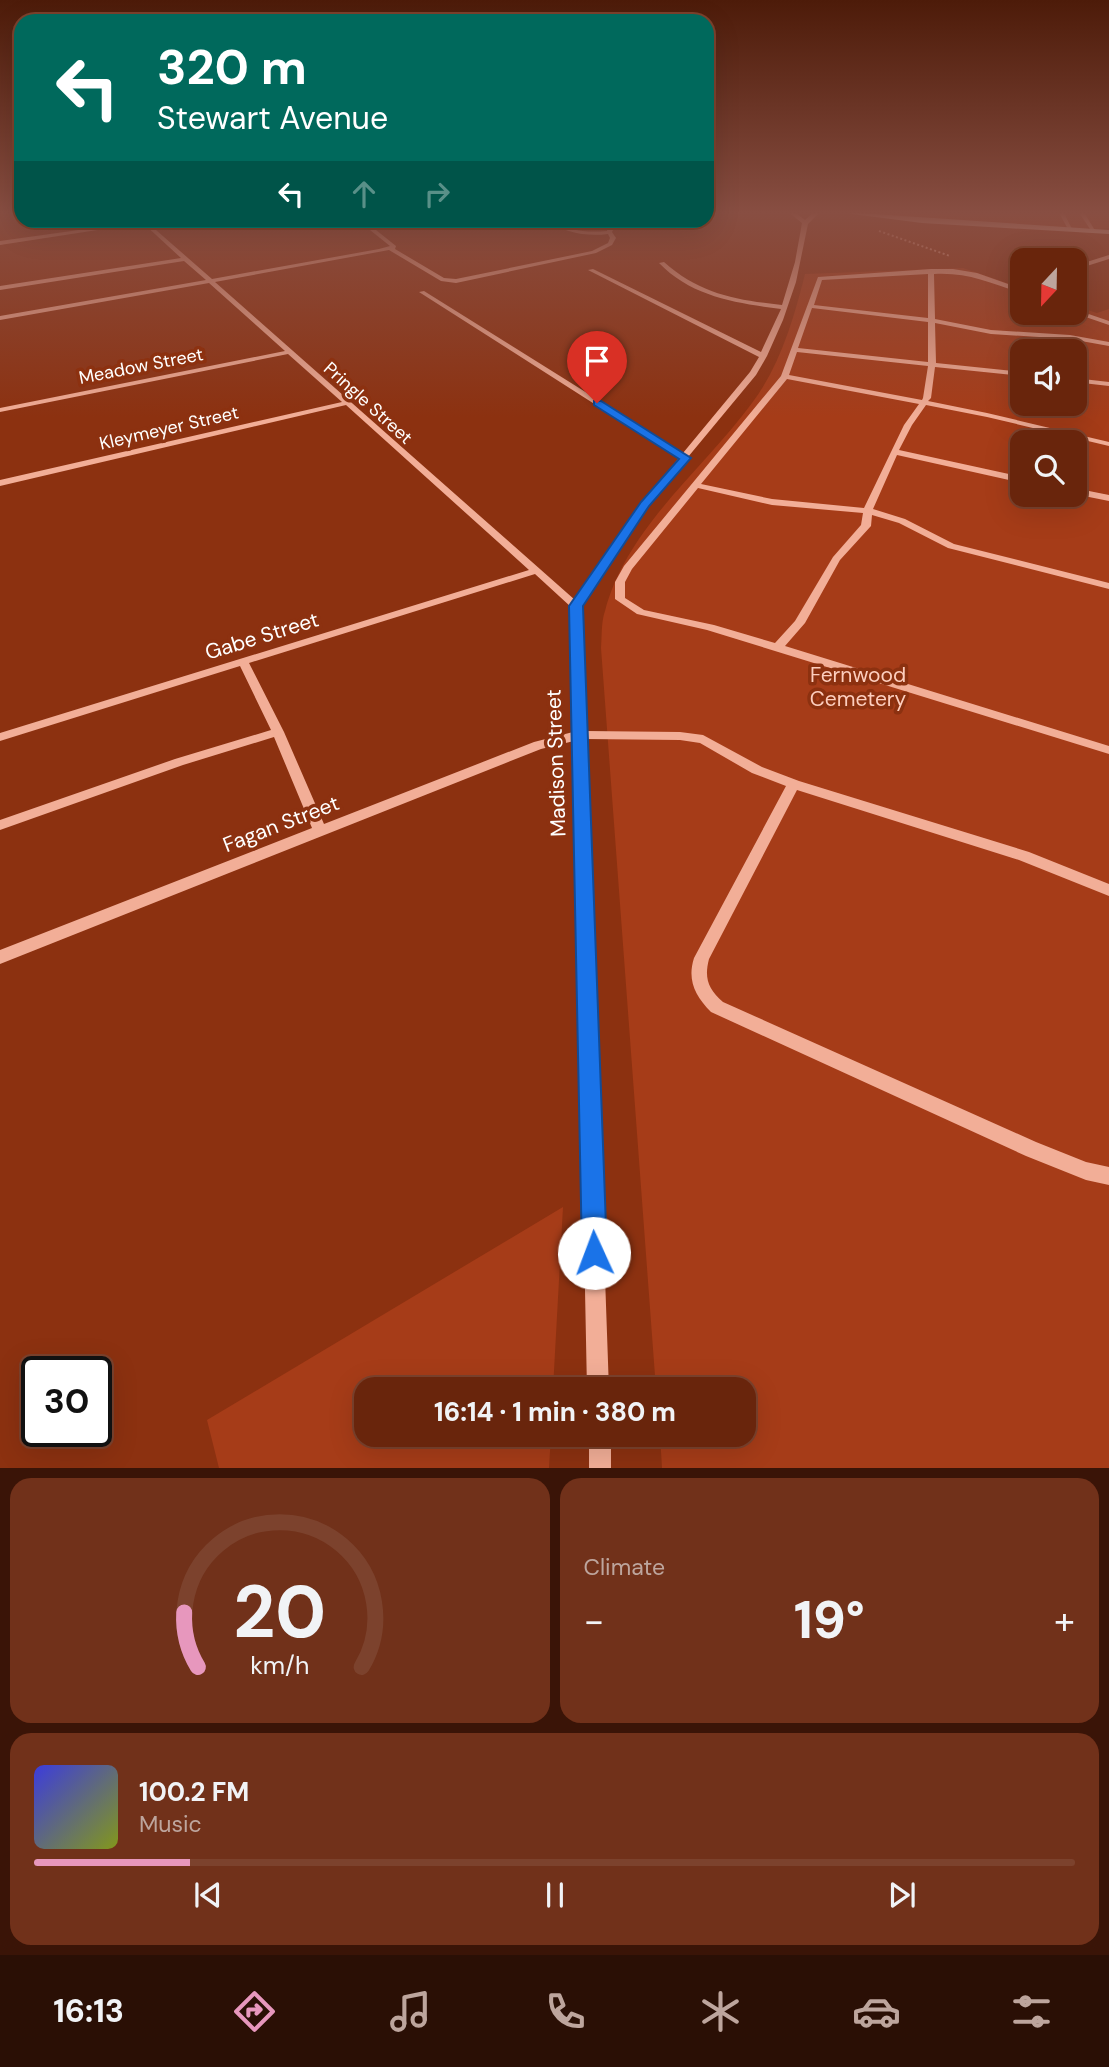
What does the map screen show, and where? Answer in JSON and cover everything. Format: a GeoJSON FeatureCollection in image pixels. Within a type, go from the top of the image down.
{"type":"FeatureCollection","features":[{"type":"Feature","properties":{"kind":"street"},"geometry":{"type":"LineString","coordinates":[[0,288],[54,280]]}},
{"type":"Feature","properties":{"kind":"street","name":"Pringle Street"},"geometry":{"type":"LineString","coordinates":[[206,280],[576,606]]}},
{"type":"Feature","properties":{"kind":"street"},"geometry":{"type":"LineString","coordinates":[[0,318],[229,280]]}},
{"type":"Feature","properties":{"kind":"street"},"geometry":{"type":"LineString","coordinates":[[442,280],[463,280]]}},
{"type":"Feature","properties":{"kind":"street"},"geometry":{"type":"LineString","coordinates":[[610,280],[764,356]]}},
{"type":"Feature","properties":{"kind":"street"},"geometry":{"type":"LineString","coordinates":[[679,280],[720,297],[783,307]]}},
{"type":"Feature","properties":{"kind":"street"},"geometry":{"type":"LineString","coordinates":[[576,606],[645,504],[738,394],[764,356],[792,280]]}},
{"type":"Feature","properties":{"kind":"street"},"geometry":{"type":"LineString","coordinates":[[819,280],[785,376],[628,568],[620,582],[620,599],[641,612],[710,627],[1109,750]]}},
{"type":"Feature","properties":{"kind":"street"},"geometry":{"type":"LineString","coordinates":[[777,648],[800,623],[836,559],[866,526],[869,510],[895,452],[929,391],[932,364],[931,280]]}},
{"type":"Feature","properties":{"kind":"street"},"geometry":{"type":"LineString","coordinates":[[989,280],[1010,287]]}},
{"type":"Feature","properties":{"kind":"street"},"geometry":{"type":"LineString","coordinates":[[422,292],[685,458]]}},
{"type":"Feature","properties":{"kind":"street"},"geometry":{"type":"LineString","coordinates":[[810,306],[932,320],[991,332],[1070,337],[1109,344]]}},
{"type":"Feature","properties":{"kind":"street"},"geometry":{"type":"LineString","coordinates":[[1087,316],[1109,323]]}},
{"type":"Feature","properties":{"kind":"street"},"geometry":{"type":"LineString","coordinates":[[1100,320],[1109,317]]}},
{"type":"Feature","properties":{"kind":"street"},"geometry":{"type":"LineString","coordinates":[[796,350],[1010,373]]}},
{"type":"Feature","properties":{"kind":"street","name":"Meadow Street"},"geometry":{"type":"LineString","coordinates":[[0,410],[288,352]]}},
{"type":"Feature","properties":{"kind":"street"},"geometry":{"type":"LineString","coordinates":[[785,376],[987,415],[1109,444]]}},
{"type":"Feature","properties":{"kind":"street"},"geometry":{"type":"LineString","coordinates":[[1087,381],[1109,384]]}},
{"type":"Feature","properties":{"kind":"street","name":"Kleymeyer Street"},"geometry":{"type":"LineString","coordinates":[[0,483],[345,403]]}},
{"type":"Feature","properties":{"kind":"street"},"geometry":{"type":"LineString","coordinates":[[1096,441],[1109,438]]}},
{"type":"Feature","properties":{"kind":"street"},"geometry":{"type":"LineString","coordinates":[[895,452],[1010,477]]}},
{"type":"Feature","properties":{"kind":"street"},"geometry":{"type":"LineString","coordinates":[[695,485],[772,502],[869,510],[902,521],[951,546],[1109,586]]}},
{"type":"Feature","properties":{"kind":"street"},"geometry":{"type":"LineString","coordinates":[[1087,494],[1109,498]]}},
{"type":"Feature","properties":{"kind":"street","name":"Gabe Street"},"geometry":{"type":"LineString","coordinates":[[0,737],[535,571]]}},
{"type":"Feature","properties":{"kind":"street","name":"Madison Street"},"geometry":{"type":"LineString","coordinates":[[576,606],[598,1377]]}},
{"type":"Feature","properties":{"kind":"street"},"geometry":{"type":"LineString","coordinates":[[243,663],[278,732],[320,831]]}},
{"type":"Feature","properties":{"kind":"street"},"geometry":{"type":"LineString","coordinates":[[0,825],[179,762],[278,732]]}},
{"type":"Feature","properties":{"kind":"street","name":"Fagan Street"},"geometry":{"type":"LineString","coordinates":[[0,957],[538,745],[580,735],[680,736],[703,739],[757,770],[794,784],[1024,856],[1109,890]]}},
{"type":"Feature","properties":{"kind":"street"},"geometry":{"type":"LineString","coordinates":[[794,784],[702,958],[698,982],[705,996],[717,1007],[1032,1150],[1087,1171],[1109,1176]]}},
{"type":"Feature","properties":{"kind":"street"},"geometry":{"type":"LineString","coordinates":[[600,1447],[600,1468]]}},
{"type":"Feature","properties":{"kind":"green space","name":"Fernwood Cemetery"},"geometry":{"type":"Polygon","coordinates":[[[804,280],[997,280],[1010,284],[1010,326],[1087,326],[1087,310],[1097,313],[1109,309],[1109,1468],[662,1468],[661,1447],[756,1447],[756,1377],[655,1377],[601,648],[602,625],[616,581],[630,552],[668,501],[752,403],[771,373],[785,341],[804,280]]]}},
{"type":"Feature","properties":{"kind":"green space"},"geometry":{"type":"Polygon","coordinates":[[[563,1207],[554,1377],[354,1377],[354,1447],[550,1447],[549,1468],[219,1468],[207,1420],[563,1207]]]}},
{"type":"Feature","properties":{"kind":"route"},"geometry":{"type":"LineString","coordinates":[[594,1253],[576,606],[645,504],[685,458],[597,403]]}}]}
